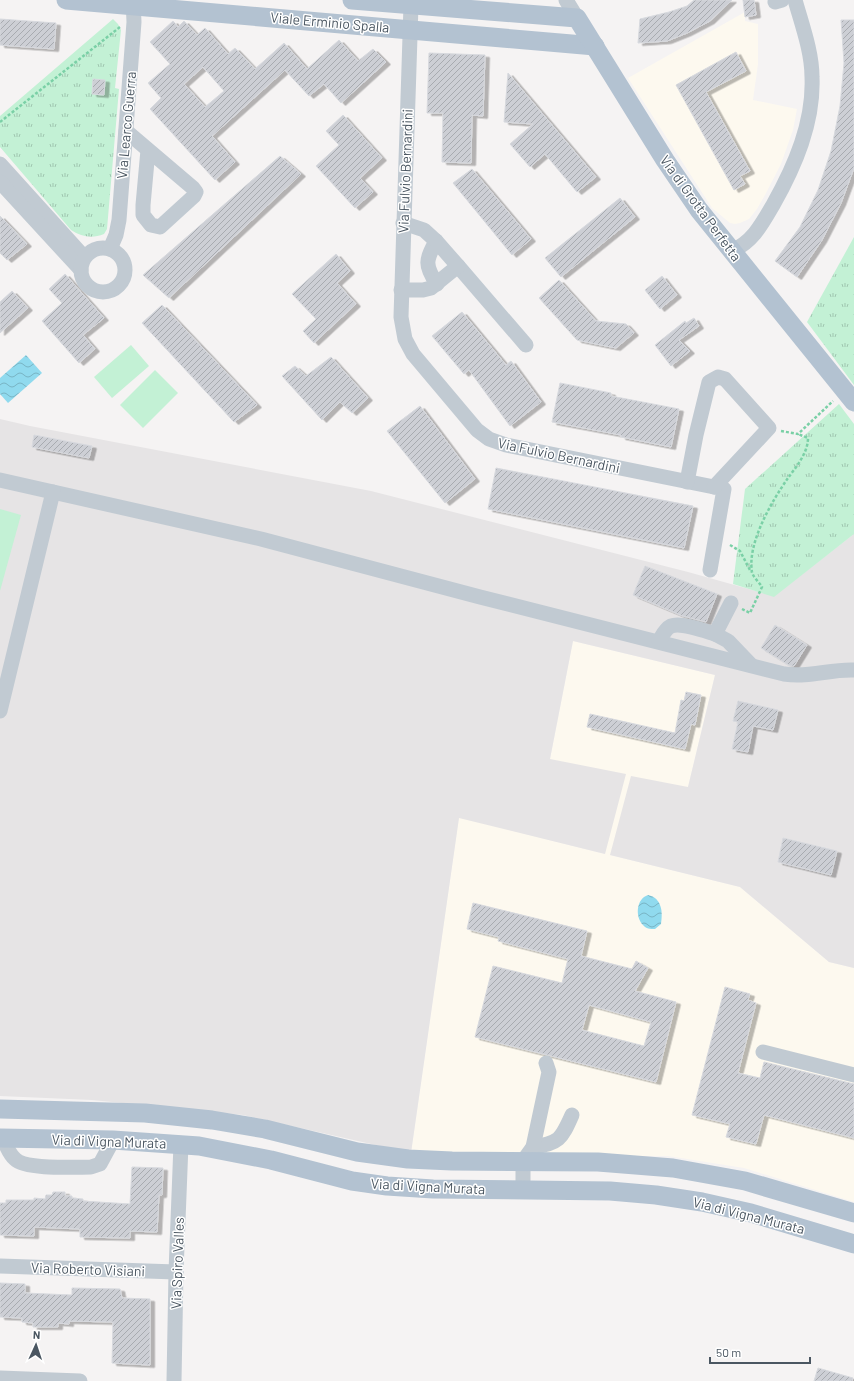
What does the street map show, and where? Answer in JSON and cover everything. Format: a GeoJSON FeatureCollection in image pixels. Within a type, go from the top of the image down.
{"type":"FeatureCollection","features":[{"type":"Feature","properties":{"kind":"main road","name":"Viale Erminio Spalla"},"geometry":{"type":"LineString","coordinates":[[66,0],[134,2],[595,46]]}},
{"type":"Feature","properties":{"kind":"main road","name":"Viale Erminio Spalla"},"geometry":{"type":"LineString","coordinates":[[352,0],[577,18]]}},
{"type":"Feature","properties":{"kind":"main road","name":"Via di Grotta Perfetta"},"geometry":{"type":"LineString","coordinates":[[577,18],[665,160],[699,210],[850,396]]}},
{"type":"Feature","properties":{"kind":"main road","name":"Via di Vigna Murata"},"geometry":{"type":"LineString","coordinates":[[0,1109],[99,1111],[183,1116],[249,1126],[357,1152],[388,1157],[425,1160],[528,1154],[695,1171],[745,1181],[854,1213]]}},
{"type":"Feature","properties":{"kind":"main road","name":"Via di Vigna Murata"},"geometry":{"type":"LineString","coordinates":[[1,1138],[113,1140],[209,1147],[246,1154],[352,1181],[378,1185],[433,1189],[626,1191],[702,1202],[751,1213],[854,1244]]}},
{"type":"Feature","properties":{"kind":"street","name":"Via di Grotta Perfetta"},"geometry":{"type":"LineString","coordinates":[[566,0],[577,18]]}},
{"type":"Feature","properties":{"kind":"street"},"geometry":{"type":"LineString","coordinates":[[731,251],[739,248],[746,242],[763,222],[787,178],[798,154],[806,126],[812,88],[812,70],[809,52],[795,0]]}},
{"type":"Feature","properties":{"kind":"street","name":"Via Learco Guerra"},"geometry":{"type":"LineString","coordinates":[[110,249],[114,242],[118,224],[134,22],[134,2]]}},
{"type":"Feature","properties":{"kind":"street","name":"Via Fulvio Bernardini"},"geometry":{"type":"LineString","coordinates":[[411,5],[401,317],[405,339],[413,354],[477,430],[488,439],[506,445],[714,487]]}},
{"type":"Feature","properties":{"kind":"street"},"geometry":{"type":"LineString","coordinates":[[126,131],[193,188],[196,192],[194,196],[160,227],[151,225],[144,215],[143,196],[148,150]]}},
{"type":"Feature","properties":{"kind":"street"},"geometry":{"type":"LineString","coordinates":[[0,164],[51,230]]}},
{"type":"Feature","properties":{"kind":"street"},"geometry":{"type":"LineString","coordinates":[[0,182],[51,230],[83,264]]}},
{"type":"Feature","properties":{"kind":"street"},"geometry":{"type":"LineString","coordinates":[[403,223],[424,230],[436,241],[526,345]]}},
{"type":"Feature","properties":{"kind":"street"},"geometry":{"type":"LineString","coordinates":[[436,241],[429,257],[428,266],[429,272],[437,284]]}},
{"type":"Feature","properties":{"kind":"street"},"geometry":{"type":"LineString","coordinates":[[101,247],[110,249],[120,255],[124,261],[126,268],[125,275],[118,287],[111,291],[97,291],[90,288],[85,283],[82,276],[83,264],[95,249],[101,247]]}},
{"type":"Feature","properties":{"kind":"street"},"geometry":{"type":"LineString","coordinates":[[401,290],[423,290],[437,284],[458,266]]}},
{"type":"Feature","properties":{"kind":"street"},"geometry":{"type":"LineString","coordinates":[[687,482],[696,435],[709,382],[718,377],[725,379],[769,428],[714,487]]}},
{"type":"Feature","properties":{"kind":"street"},"geometry":{"type":"LineString","coordinates":[[0,480],[268,541],[751,666],[796,676],[810,676],[840,670],[854,670]]}},
{"type":"Feature","properties":{"kind":"street"},"geometry":{"type":"LineString","coordinates":[[710,570],[724,489],[714,487]]}},
{"type":"Feature","properties":{"kind":"street"},"geometry":{"type":"LineString","coordinates":[[0,711],[53,492]]}},
{"type":"Feature","properties":{"kind":"street"},"geometry":{"type":"LineString","coordinates":[[716,634],[731,603]]}},
{"type":"Feature","properties":{"kind":"street"},"geometry":{"type":"LineString","coordinates":[[659,641],[665,632],[672,626],[684,626],[716,634],[728,641],[751,666]]}},
{"type":"Feature","properties":{"kind":"street"},"geometry":{"type":"LineString","coordinates":[[763,1052],[854,1075]]}},
{"type":"Feature","properties":{"kind":"street"},"geometry":{"type":"LineString","coordinates":[[523,1190],[528,1154],[550,1072],[546,1063]]}},
{"type":"Feature","properties":{"kind":"street"},"geometry":{"type":"LineString","coordinates":[[528,1154],[558,1140],[564,1133],[572,1116]]}},
{"type":"Feature","properties":{"kind":"street"},"geometry":{"type":"LineString","coordinates":[[1,1138],[14,1159],[24,1165],[32,1166],[96,1166],[100,1164],[106,1155],[113,1140]]}},
{"type":"Feature","properties":{"kind":"street","name":"Via Spiro Valles"},"geometry":{"type":"LineString","coordinates":[[174,1381],[180,1144]]}},
{"type":"Feature","properties":{"kind":"street","name":"Via Roberto Visiani"},"geometry":{"type":"LineString","coordinates":[[0,1266],[176,1272]]}},
{"type":"Feature","properties":{"kind":"street"},"geometry":{"type":"LineString","coordinates":[[0,1378],[80,1381]]}},
{"type":"Feature","properties":{"kind":"path"},"geometry":{"type":"LineString","coordinates":[[0,122],[120,26],[122,21]]}},
{"type":"Feature","properties":{"kind":"path"},"geometry":{"type":"LineString","coordinates":[[798,434],[850,396]]}},
{"type":"Feature","properties":{"kind":"path"},"geometry":{"type":"LineString","coordinates":[[752,573],[751,558],[755,542],[770,504],[796,468],[808,444],[808,438],[798,434],[769,428]]}},
{"type":"Feature","properties":{"kind":"path"},"geometry":{"type":"LineString","coordinates":[[730,546],[740,551],[752,573],[762,587],[750,613],[731,603]]}},
{"type":"Feature","properties":{"kind":"shaded area"},"geometry":{"type":"Polygon","coordinates":[[[745,12],[745,21],[758,24],[758,64],[753,100],[797,109],[793,130],[781,164],[765,195],[749,219],[735,224],[730,223],[712,208],[628,78],[745,12]]]}},
{"type":"Feature","properties":{"kind":"shaded area"},"geometry":{"type":"Polygon","coordinates":[[[0,419],[371,491],[688,572],[774,596],[854,534],[854,968],[829,962],[740,887],[610,855],[631,776],[688,787],[715,675],[573,641],[550,759],[626,774],[605,854],[459,818],[411,1153],[243,1115],[92,1100],[0,1096],[0,419]]]}},
{"type":"Feature","properties":{"kind":"shaded area"},"geometry":{"type":"Polygon","coordinates":[[[573,641],[715,675],[688,787],[610,855],[740,887],[829,962],[854,968],[854,1202],[744,1168],[668,1156],[411,1153],[459,817],[605,854],[550,759],[573,641]]]}},
{"type":"Feature","properties":{"kind":"green space"},"geometry":{"type":"Polygon","coordinates":[[[113,19],[121,30],[115,88],[119,89],[107,229],[104,234],[87,236],[71,230],[0,147],[0,116],[113,19]]]}},
{"type":"Feature","properties":{"kind":"green space"},"geometry":{"type":"Polygon","coordinates":[[[854,237],[854,385],[807,322],[854,237]]]}},
{"type":"Feature","properties":{"kind":"green space"},"geometry":{"type":"Polygon","coordinates":[[[131,345],[149,366],[112,398],[94,377],[131,345]]]}},
{"type":"Feature","properties":{"kind":"green space"},"geometry":{"type":"Polygon","coordinates":[[[155,370],[178,393],[143,428],[120,405],[155,370]]]}},
{"type":"Feature","properties":{"kind":"green space"},"geometry":{"type":"Polygon","coordinates":[[[839,404],[854,424],[854,534],[774,597],[733,584],[745,489],[839,404]]]}},
{"type":"Feature","properties":{"kind":"green space"},"geometry":{"type":"Polygon","coordinates":[[[0,509],[21,515],[0,591],[0,509]]]}},
{"type":"Feature","properties":{"kind":"water"},"geometry":{"type":"Polygon","coordinates":[[[26,355],[42,373],[8,403],[0,394],[0,378],[26,355]]]}},
{"type":"Feature","properties":{"kind":"water"},"geometry":{"type":"Polygon","coordinates":[[[648,895],[659,902],[661,910],[661,924],[655,929],[645,927],[640,922],[639,918],[639,904],[644,897],[648,895]]]}},
{"type":"Feature","properties":{"kind":"building"},"geometry":{"type":"Polygon","coordinates":[[[694,0],[732,0],[710,21],[687,33],[667,41],[638,43],[640,19],[687,6],[694,0]]]}},
{"type":"Feature","properties":{"kind":"building"},"geometry":{"type":"Polygon","coordinates":[[[743,0],[754,0],[756,15],[745,17],[743,0]]]}},
{"type":"Feature","properties":{"kind":"building"},"geometry":{"type":"Polygon","coordinates":[[[0,19],[56,23],[54,49],[0,45],[0,19]]]}},
{"type":"Feature","properties":{"kind":"building"},"geometry":{"type":"Polygon","coordinates":[[[841,20],[854,20],[854,168],[841,203],[822,240],[797,277],[775,261],[800,227],[818,190],[831,151],[840,106],[844,63],[841,20]]]}},
{"type":"Feature","properties":{"kind":"building"},"geometry":{"type":"Polygon","coordinates":[[[173,21],[178,27],[184,21],[197,35],[205,28],[228,54],[235,48],[255,69],[284,43],[307,69],[339,40],[358,61],[373,49],[386,62],[341,103],[324,84],[309,96],[285,70],[212,136],[235,162],[215,180],[150,109],[161,98],[148,83],[170,64],[150,42],[173,21]],[[203,67],[184,84],[205,107],[224,91],[203,67]]]}},
{"type":"Feature","properties":{"kind":"building"},"geometry":{"type":"Polygon","coordinates":[[[736,52],[746,71],[706,92],[750,171],[740,176],[745,184],[734,190],[676,85],[736,52]]]}},
{"type":"Feature","properties":{"kind":"building"},"geometry":{"type":"Polygon","coordinates":[[[429,53],[485,55],[483,116],[472,115],[471,163],[442,162],[443,113],[427,113],[429,53]]]}},
{"type":"Feature","properties":{"kind":"building"},"geometry":{"type":"Polygon","coordinates":[[[508,73],[596,177],[577,192],[545,154],[530,167],[510,144],[533,124],[504,122],[508,73]]]}},
{"type":"Feature","properties":{"kind":"building"},"geometry":{"type":"Polygon","coordinates":[[[93,79],[105,80],[104,95],[92,94],[93,79]]]}},
{"type":"Feature","properties":{"kind":"building"},"geometry":{"type":"Polygon","coordinates":[[[343,115],[382,158],[360,178],[373,192],[355,208],[316,166],[339,145],[326,131],[343,115]]]}},
{"type":"Feature","properties":{"kind":"building"},"geometry":{"type":"Polygon","coordinates":[[[280,156],[301,174],[169,298],[143,275],[280,156]]]}},
{"type":"Feature","properties":{"kind":"building"},"geometry":{"type":"Polygon","coordinates":[[[472,169],[531,239],[512,255],[453,183],[472,169]]]}},
{"type":"Feature","properties":{"kind":"building"},"geometry":{"type":"Polygon","coordinates":[[[620,198],[635,217],[561,277],[545,258],[620,198]]]}},
{"type":"Feature","properties":{"kind":"building"},"geometry":{"type":"Polygon","coordinates":[[[0,216],[27,244],[7,260],[0,253],[0,216]]]}},
{"type":"Feature","properties":{"kind":"building"},"geometry":{"type":"Polygon","coordinates":[[[336,254],[350,271],[337,283],[356,304],[314,343],[303,331],[316,319],[292,294],[336,254]]]}},
{"type":"Feature","properties":{"kind":"building"},"geometry":{"type":"Polygon","coordinates":[[[65,274],[104,318],[83,335],[95,349],[79,363],[42,321],[62,303],[49,289],[65,274]]]}},
{"type":"Feature","properties":{"kind":"building"},"geometry":{"type":"Polygon","coordinates":[[[662,276],[677,295],[660,309],[645,290],[662,276]]]}},
{"type":"Feature","properties":{"kind":"building"},"geometry":{"type":"Polygon","coordinates":[[[559,280],[596,321],[626,324],[634,333],[616,348],[577,340],[539,298],[559,280]]]}},
{"type":"Feature","properties":{"kind":"building"},"geometry":{"type":"Polygon","coordinates":[[[12,291],[28,308],[0,333],[0,302],[12,291]]]}},
{"type":"Feature","properties":{"kind":"building"},"geometry":{"type":"Polygon","coordinates":[[[162,305],[257,405],[234,422],[142,323],[162,305]]]}},
{"type":"Feature","properties":{"kind":"building"},"geometry":{"type":"Polygon","coordinates":[[[462,312],[506,365],[511,361],[541,402],[510,426],[469,370],[464,374],[432,336],[462,312]]]}},
{"type":"Feature","properties":{"kind":"building"},"geometry":{"type":"Polygon","coordinates":[[[694,318],[699,326],[679,340],[690,351],[671,366],[655,345],[685,321],[686,323],[694,318]]]}},
{"type":"Feature","properties":{"kind":"building"},"geometry":{"type":"Polygon","coordinates":[[[331,357],[368,398],[352,413],[340,402],[322,420],[282,376],[295,366],[306,376],[331,357]]]}},
{"type":"Feature","properties":{"kind":"building"},"geometry":{"type":"Polygon","coordinates":[[[560,383],[611,393],[611,396],[679,409],[671,447],[621,437],[621,435],[552,422],[560,383]]]}},
{"type":"Feature","properties":{"kind":"building"},"geometry":{"type":"Polygon","coordinates":[[[420,406],[475,479],[445,503],[387,431],[420,406]]]}},
{"type":"Feature","properties":{"kind":"building"},"geometry":{"type":"Polygon","coordinates":[[[34,435],[92,446],[89,458],[32,447],[34,435]]]}},
{"type":"Feature","properties":{"kind":"building"},"geometry":{"type":"Polygon","coordinates":[[[496,468],[693,506],[684,548],[488,509],[496,468]]]}},
{"type":"Feature","properties":{"kind":"building"},"geometry":{"type":"Polygon","coordinates":[[[645,566],[717,594],[706,622],[683,616],[633,595],[645,566]]]}},
{"type":"Feature","properties":{"kind":"building"},"geometry":{"type":"Polygon","coordinates":[[[775,625],[807,645],[794,666],[790,666],[761,648],[775,625]]]}},
{"type":"Feature","properties":{"kind":"building"},"geometry":{"type":"Polygon","coordinates":[[[686,692],[701,695],[695,725],[691,724],[685,749],[587,727],[590,714],[675,733],[681,700],[684,701],[686,692]]]}},
{"type":"Feature","properties":{"kind":"building"},"geometry":{"type":"Polygon","coordinates":[[[738,701],[778,710],[773,730],[753,726],[748,752],[732,749],[738,722],[733,721],[738,701]]]}},
{"type":"Feature","properties":{"kind":"building"},"geometry":{"type":"Polygon","coordinates":[[[783,838],[837,851],[831,875],[778,862],[783,838]]]}},
{"type":"Feature","properties":{"kind":"building"},"geometry":{"type":"Polygon","coordinates":[[[473,903],[587,931],[581,956],[632,969],[636,961],[648,968],[635,991],[676,1002],[656,1082],[475,1037],[493,966],[562,983],[568,959],[498,941],[499,937],[467,929],[473,903]],[[589,1005],[582,1030],[644,1046],[651,1022],[589,1005]]]}},
{"type":"Feature","properties":{"kind":"building"},"geometry":{"type":"Polygon","coordinates":[[[725,987],[750,994],[748,1000],[756,1003],[738,1073],[760,1078],[764,1062],[854,1084],[854,1138],[764,1115],[756,1144],[726,1137],[730,1124],[692,1115],[725,987]]]}},
{"type":"Feature","properties":{"kind":"building"},"geometry":{"type":"Polygon","coordinates":[[[132,1167],[163,1168],[162,1195],[159,1195],[157,1232],[130,1231],[130,1238],[80,1237],[80,1229],[34,1227],[34,1236],[0,1235],[0,1203],[6,1203],[6,1200],[34,1200],[34,1198],[45,1199],[46,1195],[52,1195],[53,1192],[65,1192],[65,1196],[83,1199],[83,1201],[130,1204],[132,1167]]]}},
{"type":"Feature","properties":{"kind":"building"},"geometry":{"type":"Polygon","coordinates":[[[0,1283],[25,1284],[25,1293],[72,1295],[72,1288],[120,1289],[122,1298],[150,1299],[150,1365],[112,1363],[113,1322],[69,1321],[69,1324],[58,1323],[58,1327],[33,1327],[33,1323],[22,1322],[22,1318],[0,1317],[0,1283]]]}},
{"type":"Feature","properties":{"kind":"building"},"geometry":{"type":"Polygon","coordinates":[[[818,1368],[853,1378],[852,1381],[814,1381],[818,1368]]]}}]}
